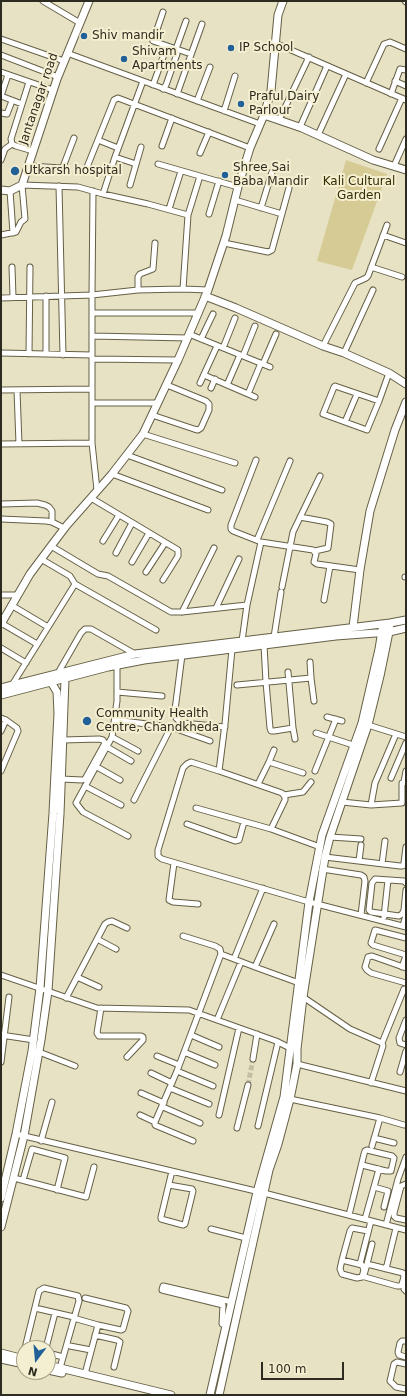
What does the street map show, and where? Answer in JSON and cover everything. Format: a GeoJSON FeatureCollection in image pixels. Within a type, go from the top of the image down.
{"type":"FeatureCollection","features":[{"type":"Feature","properties":{"kind":"street"},"geometry":{"type":"LineString","coordinates":[[43,1],[80,23]]}},
{"type":"Feature","properties":{"kind":"street","name":"Jantanagar road"},"geometry":{"type":"LineString","coordinates":[[22,185],[53,90],[89,1]]}},
{"type":"Feature","properties":{"kind":"street"},"geometry":{"type":"LineString","coordinates":[[37,644],[1,623],[41,559],[64,528],[112,474],[143,434],[167,385],[189,336],[224,243],[238,186],[250,148],[264,115],[270,91],[278,15],[283,1]]}},
{"type":"Feature","properties":{"kind":"street"},"geometry":{"type":"LineString","coordinates":[[163,12],[153,41],[177,51],[191,54]]}},
{"type":"Feature","properties":{"kind":"street"},"geometry":{"type":"LineString","coordinates":[[163,89],[166,85],[186,21]]}},
{"type":"Feature","properties":{"kind":"street"},"geometry":{"type":"LineString","coordinates":[[177,94],[202,24]]}},
{"type":"Feature","properties":{"kind":"street"},"geometry":{"type":"LineString","coordinates":[[1,39],[64,61]]}},
{"type":"Feature","properties":{"kind":"street"},"geometry":{"type":"LineString","coordinates":[[366,83],[384,44],[390,42],[406,50]]}},
{"type":"Feature","properties":{"kind":"street"},"geometry":{"type":"LineString","coordinates":[[275,43],[404,99],[379,149]]}},
{"type":"Feature","properties":{"kind":"street"},"geometry":{"type":"LineString","coordinates":[[153,85],[166,49]]}},
{"type":"Feature","properties":{"kind":"street"},"geometry":{"type":"LineString","coordinates":[[67,53],[260,124]]}},
{"type":"Feature","properties":{"kind":"street"},"geometry":{"type":"LineString","coordinates":[[1,55],[58,77]]}},
{"type":"Feature","properties":{"kind":"street"},"geometry":{"type":"LineString","coordinates":[[279,120],[309,57]]}},
{"type":"Feature","properties":{"kind":"street"},"geometry":{"type":"LineString","coordinates":[[300,127],[327,66]]}},
{"type":"Feature","properties":{"kind":"street"},"geometry":{"type":"LineString","coordinates":[[198,101],[210,67]]}},
{"type":"Feature","properties":{"kind":"street"},"geometry":{"type":"LineString","coordinates":[[391,94],[400,69],[406,70]]}},
{"type":"Feature","properties":{"kind":"street"},"geometry":{"type":"LineString","coordinates":[[1,72],[53,90]]}},
{"type":"Feature","properties":{"kind":"street"},"geometry":{"type":"LineString","coordinates":[[318,135],[346,74]]}},
{"type":"Feature","properties":{"kind":"street"},"geometry":{"type":"LineString","coordinates":[[8,75],[1,96],[22,104]]}},
{"type":"Feature","properties":{"kind":"street"},"geometry":{"type":"LineString","coordinates":[[224,111],[235,76]]}},
{"type":"Feature","properties":{"kind":"street"},"geometry":{"type":"LineString","coordinates":[[103,194],[118,148],[143,81]]}},
{"type":"Feature","properties":{"kind":"street"},"geometry":{"type":"LineString","coordinates":[[395,81],[406,86]]}},
{"type":"Feature","properties":{"kind":"street"},"geometry":{"type":"LineString","coordinates":[[12,144],[11,139],[29,82]]}},
{"type":"Feature","properties":{"kind":"street"},"geometry":{"type":"LineString","coordinates":[[85,172],[114,100],[118,98],[250,148]]}},
{"type":"Feature","properties":{"kind":"street"},"geometry":{"type":"LineString","coordinates":[[1,113],[6,114],[12,101]]}},
{"type":"Feature","properties":{"kind":"street"},"geometry":{"type":"LineString","coordinates":[[264,115],[300,127],[373,160],[406,170]]}},
{"type":"Feature","properties":{"kind":"street"},"geometry":{"type":"LineString","coordinates":[[162,146],[172,118]]}},
{"type":"Feature","properties":{"kind":"street"},"geometry":{"type":"LineString","coordinates":[[200,153],[209,132]]}},
{"type":"Feature","properties":{"kind":"street"},"geometry":{"type":"LineString","coordinates":[[29,166],[62,168],[74,138]]}},
{"type":"Feature","properties":{"kind":"street"},"geometry":{"type":"LineString","coordinates":[[394,166],[406,139]]}},
{"type":"Feature","properties":{"kind":"street"},"geometry":{"type":"LineString","coordinates":[[98,140],[118,148]]}},
{"type":"Feature","properties":{"kind":"street"},"geometry":{"type":"LineString","coordinates":[[12,144],[33,151]]}},
{"type":"Feature","properties":{"kind":"street"},"geometry":{"type":"LineString","coordinates":[[1,160],[3,151],[12,144]]}},
{"type":"Feature","properties":{"kind":"street"},"geometry":{"type":"LineString","coordinates":[[130,184],[141,147]]}},
{"type":"Feature","properties":{"kind":"street"},"geometry":{"type":"LineString","coordinates":[[115,157],[136,164]]}},
{"type":"Feature","properties":{"kind":"street"},"geometry":{"type":"LineString","coordinates":[[158,164],[238,186]]}},
{"type":"Feature","properties":{"kind":"street"},"geometry":{"type":"LineString","coordinates":[[169,209],[181,171]]}},
{"type":"Feature","properties":{"kind":"street"},"geometry":{"type":"LineString","coordinates":[[261,208],[272,172]]}},
{"type":"Feature","properties":{"kind":"street"},"geometry":{"type":"LineString","coordinates":[[183,289],[188,215],[200,176]]}},
{"type":"Feature","properties":{"kind":"street"},"geometry":{"type":"LineString","coordinates":[[210,214],[219,181]]}},
{"type":"Feature","properties":{"kind":"street"},"geometry":{"type":"LineString","coordinates":[[1,235],[18,231],[21,222],[25,219],[22,185]]}},
{"type":"Feature","properties":{"kind":"street"},"geometry":{"type":"LineString","coordinates":[[1,190],[10,190],[22,185],[78,187],[188,215]]}},
{"type":"Feature","properties":{"kind":"street"},"geometry":{"type":"LineString","coordinates":[[59,186],[63,355]]}},
{"type":"Feature","properties":{"kind":"street"},"geometry":{"type":"LineString","coordinates":[[224,243],[270,252],[272,250],[289,188]]}},
{"type":"Feature","properties":{"kind":"street"},"geometry":{"type":"LineString","coordinates":[[10,190],[13,233]]}},
{"type":"Feature","properties":{"kind":"street"},"geometry":{"type":"LineString","coordinates":[[93,191],[92,443],[97,490]]}},
{"type":"Feature","properties":{"kind":"street"},"geometry":{"type":"LineString","coordinates":[[235,200],[282,214]]}},
{"type":"Feature","properties":{"kind":"street"},"geometry":{"type":"LineString","coordinates":[[324,346],[355,283],[366,278],[387,225]]}},
{"type":"Feature","properties":{"kind":"street"},"geometry":{"type":"LineString","coordinates":[[383,235],[406,243]]}},
{"type":"Feature","properties":{"kind":"street"},"geometry":{"type":"LineString","coordinates":[[138,290],[138,277],[140,274],[153,269],[155,243]]}},
{"type":"Feature","properties":{"kind":"street"},"geometry":{"type":"LineString","coordinates":[[12,267],[13,297]]}},
{"type":"Feature","properties":{"kind":"street"},"geometry":{"type":"LineString","coordinates":[[29,354],[30,267]]}},
{"type":"Feature","properties":{"kind":"street"},"geometry":{"type":"LineString","coordinates":[[371,267],[402,277]]}},
{"type":"Feature","properties":{"kind":"street"},"geometry":{"type":"LineString","coordinates":[[1,298],[29,296],[61,297],[138,290],[183,289],[206,293],[236,308],[389,373],[406,384]]}},
{"type":"Feature","properties":{"kind":"street"},"geometry":{"type":"LineString","coordinates":[[344,353],[373,290]]}},
{"type":"Feature","properties":{"kind":"street"},"geometry":{"type":"LineString","coordinates":[[46,296],[46,354]]}},
{"type":"Feature","properties":{"kind":"street"},"geometry":{"type":"LineString","coordinates":[[92,314],[198,313]]}},
{"type":"Feature","properties":{"kind":"street"},"geometry":{"type":"LineString","coordinates":[[201,339],[213,314]]}},
{"type":"Feature","properties":{"kind":"street"},"geometry":{"type":"LineString","coordinates":[[223,348],[235,318]]}},
{"type":"Feature","properties":{"kind":"street"},"geometry":{"type":"LineString","coordinates":[[227,385],[255,326]]}},
{"type":"Feature","properties":{"kind":"street"},"geometry":{"type":"LineString","coordinates":[[248,394],[276,334]]}},
{"type":"Feature","properties":{"kind":"street"},"geometry":{"type":"LineString","coordinates":[[92,336],[189,336],[201,339],[270,367]]}},
{"type":"Feature","properties":{"kind":"street"},"geometry":{"type":"LineString","coordinates":[[200,383],[217,346]]}},
{"type":"Feature","properties":{"kind":"street"},"geometry":{"type":"LineString","coordinates":[[1,353],[178,360]]}},
{"type":"Feature","properties":{"kind":"street"},"geometry":{"type":"LineString","coordinates":[[379,401],[334,387],[323,414],[367,430],[379,401],[389,373]]}},
{"type":"Feature","properties":{"kind":"street"},"geometry":{"type":"LineString","coordinates":[[204,375],[255,397]]}},
{"type":"Feature","properties":{"kind":"street"},"geometry":{"type":"LineString","coordinates":[[211,388],[215,379]]}},
{"type":"Feature","properties":{"kind":"street"},"geometry":{"type":"LineString","coordinates":[[152,415],[194,429],[198,430],[201,428],[209,410],[206,401],[167,385]]}},
{"type":"Feature","properties":{"kind":"street"},"geometry":{"type":"LineString","coordinates":[[1,390],[92,389]]}},
{"type":"Feature","properties":{"kind":"street"},"geometry":{"type":"LineString","coordinates":[[17,390],[19,444]]}},
{"type":"Feature","properties":{"kind":"street"},"geometry":{"type":"LineString","coordinates":[[345,422],[357,394]]}},
{"type":"Feature","properties":{"kind":"street"},"geometry":{"type":"LineString","coordinates":[[353,627],[360,570],[370,511],[395,430],[406,402]]}},
{"type":"Feature","properties":{"kind":"street"},"geometry":{"type":"LineString","coordinates":[[92,403],[158,403]]}},
{"type":"Feature","properties":{"kind":"street"},"geometry":{"type":"LineString","coordinates":[[143,434],[235,463]]}},
{"type":"Feature","properties":{"kind":"street"},"geometry":{"type":"LineString","coordinates":[[1,444],[92,443]]}},
{"type":"Feature","properties":{"kind":"street"},"geometry":{"type":"LineString","coordinates":[[127,455],[222,490]]}},
{"type":"Feature","properties":{"kind":"street"},"geometry":{"type":"LineString","coordinates":[[256,460],[231,525],[232,531],[259,541],[290,547],[315,551],[328,548],[331,524],[300,517]]}},
{"type":"Feature","properties":{"kind":"street"},"geometry":{"type":"LineString","coordinates":[[242,641],[259,541],[290,461]]}},
{"type":"Feature","properties":{"kind":"street"},"geometry":{"type":"LineString","coordinates":[[112,474],[208,510]]}},
{"type":"Feature","properties":{"kind":"street"},"geometry":{"type":"LineString","coordinates":[[274,637],[281,589],[293,532],[320,476]]}},
{"type":"Feature","properties":{"kind":"street"},"geometry":{"type":"LineString","coordinates":[[91,498],[178,550],[179,553],[163,580]]}},
{"type":"Feature","properties":{"kind":"street"},"geometry":{"type":"LineString","coordinates":[[1,504],[37,503],[45,505],[52,511],[52,522]]}},
{"type":"Feature","properties":{"kind":"street"},"geometry":{"type":"LineString","coordinates":[[103,541],[119,515]]}},
{"type":"Feature","properties":{"kind":"street"},"geometry":{"type":"LineString","coordinates":[[1,519],[52,522],[64,528]]}},
{"type":"Feature","properties":{"kind":"street"},"geometry":{"type":"LineString","coordinates":[[116,552],[132,523]]}},
{"type":"Feature","properties":{"kind":"street"},"geometry":{"type":"LineString","coordinates":[[132,562],[149,533]]}},
{"type":"Feature","properties":{"kind":"street"},"geometry":{"type":"LineString","coordinates":[[146,572],[165,542]]}},
{"type":"Feature","properties":{"kind":"street"},"geometry":{"type":"LineString","coordinates":[[51,546],[98,574],[108,576],[171,612],[247,605]]}},
{"type":"Feature","properties":{"kind":"street"},"geometry":{"type":"LineString","coordinates":[[182,612],[214,548]]}},
{"type":"Feature","properties":{"kind":"street"},"geometry":{"type":"LineString","coordinates":[[315,551],[315,563],[360,570]]}},
{"type":"Feature","properties":{"kind":"street"},"geometry":{"type":"LineString","coordinates":[[41,559],[70,576],[75,584],[156,630]]}},
{"type":"Feature","properties":{"kind":"street"},"geometry":{"type":"LineString","coordinates":[[216,608],[239,559]]}},
{"type":"Feature","properties":{"kind":"street"},"geometry":{"type":"LineString","coordinates":[[324,600],[330,566]]}},
{"type":"Feature","properties":{"kind":"street"},"geometry":{"type":"LineString","coordinates":[[12,685],[75,584]]}},
{"type":"Feature","properties":{"kind":"street"},"geometry":{"type":"LineString","coordinates":[[1,594],[18,595]]}},
{"type":"Feature","properties":{"kind":"street"},"geometry":{"type":"LineString","coordinates":[[11,606],[48,627]]}},
{"type":"Feature","properties":{"kind":"street"},"geometry":{"type":"LineString","coordinates":[[1,688],[135,654],[386,624],[406,620]]}},
{"type":"Feature","properties":{"kind":"street"},"geometry":{"type":"LineString","coordinates":[[219,1395],[260,1193],[284,1097],[303,997],[322,869],[330,837],[368,725],[386,632],[386,624]]}},
{"type":"Feature","properties":{"kind":"street"},"geometry":{"type":"LineString","coordinates":[[58,673],[81,633],[85,629],[91,628],[135,654]]}},
{"type":"Feature","properties":{"kind":"street"},"geometry":{"type":"LineString","coordinates":[[1,695],[117,665],[144,660],[336,636],[386,632],[406,628]]}},
{"type":"Feature","properties":{"kind":"street"},"geometry":{"type":"LineString","coordinates":[[210,1395],[246,1238],[260,1193],[278,1144],[290,1099],[297,1064],[293,1050],[299,983],[309,902],[324,828],[362,723],[379,650],[386,632]]}},
{"type":"Feature","properties":{"kind":"street"},"geometry":{"type":"LineString","coordinates":[[264,645],[271,731],[274,732],[294,728]]}},
{"type":"Feature","properties":{"kind":"street"},"geometry":{"type":"LineString","coordinates":[[1,648],[26,663]]}},
{"type":"Feature","properties":{"kind":"street"},"geometry":{"type":"LineString","coordinates":[[219,771],[232,649]]}},
{"type":"Feature","properties":{"kind":"street"},"geometry":{"type":"LineString","coordinates":[[182,656],[175,710],[176,718],[182,723],[225,726]]}},
{"type":"Feature","properties":{"kind":"street"},"geometry":{"type":"LineString","coordinates":[[310,662],[314,701]]}},
{"type":"Feature","properties":{"kind":"street"},"geometry":{"type":"LineString","coordinates":[[117,665],[117,692],[112,737],[97,767],[76,800],[76,805],[83,812],[128,836]]}},
{"type":"Feature","properties":{"kind":"street"},"geometry":{"type":"LineString","coordinates":[[288,672],[294,739]]}},
{"type":"Feature","properties":{"kind":"street"},"geometry":{"type":"LineString","coordinates":[[237,685],[311,678]]}},
{"type":"Feature","properties":{"kind":"street"},"geometry":{"type":"LineString","coordinates":[[1,1227],[24,1136],[48,991],[61,779],[65,679]]}},
{"type":"Feature","properties":{"kind":"street"},"geometry":{"type":"LineString","coordinates":[[1,1198],[16,1134],[34,1040],[40,988],[53,813],[58,713],[57,692],[51,682]]}},
{"type":"Feature","properties":{"kind":"street"},"geometry":{"type":"LineString","coordinates":[[117,692],[162,696]]}},
{"type":"Feature","properties":{"kind":"street"},"geometry":{"type":"LineString","coordinates":[[327,717],[342,721]]}},
{"type":"Feature","properties":{"kind":"street"},"geometry":{"type":"LineString","coordinates":[[1,731],[4,719],[17,728],[18,731],[1,772]]}},
{"type":"Feature","properties":{"kind":"street"},"geometry":{"type":"LineString","coordinates":[[115,720],[171,727],[210,741]]}},
{"type":"Feature","properties":{"kind":"street"},"geometry":{"type":"LineString","coordinates":[[315,771],[336,720]]}},
{"type":"Feature","properties":{"kind":"street"},"geometry":{"type":"LineString","coordinates":[[202,722],[225,726]]}},
{"type":"Feature","properties":{"kind":"street"},"geometry":{"type":"LineString","coordinates":[[368,725],[406,737]]}},
{"type":"Feature","properties":{"kind":"street"},"geometry":{"type":"LineString","coordinates":[[134,800],[171,727]]}},
{"type":"Feature","properties":{"kind":"street"},"geometry":{"type":"LineString","coordinates":[[316,733],[353,746]]}},
{"type":"Feature","properties":{"kind":"street"},"geometry":{"type":"LineString","coordinates":[[371,805],[375,783],[396,734]]}},
{"type":"Feature","properties":{"kind":"street"},"geometry":{"type":"LineString","coordinates":[[112,737],[138,751]]}},
{"type":"Feature","properties":{"kind":"street"},"geometry":{"type":"LineString","coordinates":[[61,779],[85,779],[105,744],[103,740],[62,740]]}},
{"type":"Feature","properties":{"kind":"street"},"geometry":{"type":"LineString","coordinates":[[391,778],[406,743]]}},
{"type":"Feature","properties":{"kind":"street"},"geometry":{"type":"LineString","coordinates":[[107,747],[131,761]]}},
{"type":"Feature","properties":{"kind":"street"},"geometry":{"type":"LineString","coordinates":[[258,784],[274,750]]}},
{"type":"Feature","properties":{"kind":"street"},"geometry":{"type":"LineString","coordinates":[[311,782],[303,792],[284,795],[258,784],[191,762],[186,764],[183,768],[158,850],[158,856],[174,863],[309,902],[404,926],[406,916]]}},
{"type":"Feature","properties":{"kind":"street"},"geometry":{"type":"LineString","coordinates":[[269,762],[303,773]]}},
{"type":"Feature","properties":{"kind":"street"},"geometry":{"type":"LineString","coordinates":[[97,767],[120,780]]}},
{"type":"Feature","properties":{"kind":"street"},"geometry":{"type":"LineString","coordinates":[[342,802],[371,805],[402,803],[402,783],[405,782],[406,771]]}},
{"type":"Feature","properties":{"kind":"street"},"geometry":{"type":"LineString","coordinates":[[85,786],[121,805]]}},
{"type":"Feature","properties":{"kind":"street"},"geometry":{"type":"LineString","coordinates":[[270,829],[285,800],[284,795]]}},
{"type":"Feature","properties":{"kind":"street"},"geometry":{"type":"LineString","coordinates":[[196,808],[270,829],[320,847]]}},
{"type":"Feature","properties":{"kind":"street"},"geometry":{"type":"LineString","coordinates":[[187,824],[234,842],[239,840],[244,822]]}},
{"type":"Feature","properties":{"kind":"street"},"geometry":{"type":"LineString","coordinates":[[330,837],[361,839]]}},
{"type":"Feature","properties":{"kind":"street"},"geometry":{"type":"LineString","coordinates":[[382,864],[385,841]]}},
{"type":"Feature","properties":{"kind":"street"},"geometry":{"type":"LineString","coordinates":[[359,861],[361,845]]}},
{"type":"Feature","properties":{"kind":"street"},"geometry":{"type":"LineString","coordinates":[[325,857],[403,866],[406,848]]}},
{"type":"Feature","properties":{"kind":"street"},"geometry":{"type":"LineString","coordinates":[[174,863],[169,900],[173,902],[198,904]]}},
{"type":"Feature","properties":{"kind":"street"},"geometry":{"type":"LineString","coordinates":[[322,869],[361,875],[364,877],[365,882],[361,915]]}},
{"type":"Feature","properties":{"kind":"street"},"geometry":{"type":"LineString","coordinates":[[406,883],[404,881],[375,879],[373,881],[369,910],[371,912],[399,916],[402,914],[406,890]]}},
{"type":"Feature","properties":{"kind":"street"},"geometry":{"type":"LineString","coordinates":[[384,921],[388,880]]}},
{"type":"Feature","properties":{"kind":"street"},"geometry":{"type":"LineString","coordinates":[[234,959],[263,888]]}},
{"type":"Feature","properties":{"kind":"street"},"geometry":{"type":"LineString","coordinates":[[66,998],[97,939],[108,922],[112,921],[127,928]]}},
{"type":"Feature","properties":{"kind":"street"},"geometry":{"type":"LineString","coordinates":[[255,967],[274,924]]}},
{"type":"Feature","properties":{"kind":"street"},"geometry":{"type":"LineString","coordinates":[[406,938],[375,930],[372,943],[373,945],[406,955],[404,967],[372,956],[368,958],[365,967],[371,973],[406,983]]}},
{"type":"Feature","properties":{"kind":"street"},"geometry":{"type":"LineString","coordinates":[[155,1122],[171,1086],[221,954],[220,949],[215,946],[183,936]]}},
{"type":"Feature","properties":{"kind":"street"},"geometry":{"type":"LineString","coordinates":[[97,939],[116,949]]}},
{"type":"Feature","properties":{"kind":"street"},"geometry":{"type":"LineString","coordinates":[[221,954],[299,983]]}},
{"type":"Feature","properties":{"kind":"street"},"geometry":{"type":"LineString","coordinates":[[216,1020],[242,962]]}},
{"type":"Feature","properties":{"kind":"street"},"geometry":{"type":"LineString","coordinates":[[1,975],[66,998],[101,1008],[189,1010],[258,1034],[293,1050]]}},
{"type":"Feature","properties":{"kind":"street"},"geometry":{"type":"LineString","coordinates":[[77,977],[99,987]]}},
{"type":"Feature","properties":{"kind":"street"},"geometry":{"type":"LineString","coordinates":[[372,1083],[383,1046],[382,1043],[404,989]]}},
{"type":"Feature","properties":{"kind":"street"},"geometry":{"type":"LineString","coordinates":[[1,1062],[3,1035],[9,997]]}},
{"type":"Feature","properties":{"kind":"street"},"geometry":{"type":"LineString","coordinates":[[303,997],[350,1029],[382,1043]]}},
{"type":"Feature","properties":{"kind":"street"},"geometry":{"type":"LineString","coordinates":[[101,1008],[97,1033],[99,1036],[143,1037],[143,1040],[127,1057]]}},
{"type":"Feature","properties":{"kind":"street"},"geometry":{"type":"LineString","coordinates":[[406,1020],[399,1038],[400,1043],[406,1045]]}},
{"type":"Feature","properties":{"kind":"street"},"geometry":{"type":"LineString","coordinates":[[219,1115],[239,1028]]}},
{"type":"Feature","properties":{"kind":"street"},"geometry":{"type":"LineString","coordinates":[[253,1059],[258,1034]]}},
{"type":"Feature","properties":{"kind":"street"},"geometry":{"type":"LineString","coordinates":[[3,1035],[34,1040]]}},
{"type":"Feature","properties":{"kind":"street"},"geometry":{"type":"LineString","coordinates":[[191,1035],[220,1047]]}},
{"type":"Feature","properties":{"kind":"street"},"geometry":{"type":"LineString","coordinates":[[258,1126],[278,1042]]}},
{"type":"Feature","properties":{"kind":"street"},"geometry":{"type":"LineString","coordinates":[[400,1072],[406,1051]]}},
{"type":"Feature","properties":{"kind":"street"},"geometry":{"type":"LineString","coordinates":[[39,1052],[75,1066]]}},
{"type":"Feature","properties":{"kind":"street"},"geometry":{"type":"LineString","coordinates":[[184,1052],[215,1065]]}},
{"type":"Feature","properties":{"kind":"street"},"geometry":{"type":"LineString","coordinates":[[157,1056],[213,1086]]}},
{"type":"Feature","properties":{"kind":"street"},"geometry":{"type":"LineString","coordinates":[[297,1064],[406,1091]]}},
{"type":"Feature","properties":{"kind":"street"},"geometry":{"type":"LineString","coordinates":[[151,1074],[171,1086],[209,1104]]}},
{"type":"Feature","properties":{"kind":"street"},"geometry":{"type":"LineString","coordinates":[[237,1128],[248,1085]]}},
{"type":"Feature","properties":{"kind":"street"},"geometry":{"type":"LineString","coordinates":[[141,1093],[200,1123]]}},
{"type":"Feature","properties":{"kind":"street"},"geometry":{"type":"LineString","coordinates":[[290,1099],[380,1118],[404,1125]]}},
{"type":"Feature","properties":{"kind":"street"},"geometry":{"type":"LineString","coordinates":[[41,1141],[52,1102]]}},
{"type":"Feature","properties":{"kind":"street"},"geometry":{"type":"LineString","coordinates":[[140,1115],[155,1122],[156,1126],[193,1140]]}},
{"type":"Feature","properties":{"kind":"street"},"geometry":{"type":"LineString","coordinates":[[372,1146],[380,1118]]}},
{"type":"Feature","properties":{"kind":"street"},"geometry":{"type":"LineString","coordinates":[[16,1134],[172,1171],[406,1230]]}},
{"type":"Feature","properties":{"kind":"street"},"geometry":{"type":"LineString","coordinates":[[374,1138],[394,1143]]}},
{"type":"Feature","properties":{"kind":"street"},"geometry":{"type":"LineString","coordinates":[[24,1180],[32,1149],[65,1158],[58,1190]]}},
{"type":"Feature","properties":{"kind":"street"},"geometry":{"type":"LineString","coordinates":[[349,1215],[362,1165],[366,1151],[392,1156],[394,1158],[391,1171],[362,1165]]}},
{"type":"Feature","properties":{"kind":"street"},"geometry":{"type":"LineString","coordinates":[[386,1225],[398,1179],[406,1157]]}},
{"type":"Feature","properties":{"kind":"street"},"geometry":{"type":"LineString","coordinates":[[14,1178],[86,1197],[94,1167]]}},
{"type":"Feature","properties":{"kind":"street"},"geometry":{"type":"LineString","coordinates":[[360,1264],[368,1231],[368,1220],[374,1187],[379,1169]]}},
{"type":"Feature","properties":{"kind":"street"},"geometry":{"type":"LineString","coordinates":[[169,1185],[192,1189],[193,1191],[185,1224],[183,1225],[161,1219],[172,1171]]}},
{"type":"Feature","properties":{"kind":"street"},"geometry":{"type":"LineString","coordinates":[[406,1184],[400,1186],[394,1216],[396,1218],[406,1220]]}},
{"type":"Feature","properties":{"kind":"street"},"geometry":{"type":"LineString","coordinates":[[374,1187],[388,1191],[384,1207]]}},
{"type":"Feature","properties":{"kind":"street"},"geometry":{"type":"LineString","coordinates":[[342,1260],[362,1265],[364,1270],[362,1277],[357,1278],[342,1274],[340,1269],[342,1260],[352,1228],[368,1231]]}},
{"type":"Feature","properties":{"kind":"street"},"geometry":{"type":"LineString","coordinates":[[386,1269],[396,1228]]}},
{"type":"Feature","properties":{"kind":"street"},"geometry":{"type":"LineString","coordinates":[[211,1229],[246,1238]]}},
{"type":"Feature","properties":{"kind":"street"},"geometry":{"type":"LineString","coordinates":[[367,1264],[402,1273],[404,1277],[402,1284],[397,1286],[368,1279],[364,1275],[372,1244]]}},
{"type":"Feature","properties":{"kind":"street"},"geometry":{"type":"LineString","coordinates":[[406,1280],[404,1286],[406,1291]]}},
{"type":"Feature","properties":{"kind":"street"},"geometry":{"type":"LineString","coordinates":[[223,1302],[163,1286],[162,1290],[223,1302],[232,1302]]}},
{"type":"Feature","properties":{"kind":"street"},"geometry":{"type":"LineString","coordinates":[[28,1340],[39,1291],[42,1288],[78,1296],[76,1318],[60,1368]]}},
{"type":"Feature","properties":{"kind":"street"},"geometry":{"type":"LineString","coordinates":[[35,1308],[55,1312],[98,1325],[121,1330],[123,1329],[128,1313],[127,1309],[85,1298]]}},
{"type":"Feature","properties":{"kind":"street"},"geometry":{"type":"LineString","coordinates":[[223,1302],[222,1324],[226,1325]]}},
{"type":"Feature","properties":{"kind":"street"},"geometry":{"type":"LineString","coordinates":[[48,1340],[55,1312]]}},
{"type":"Feature","properties":{"kind":"street"},"geometry":{"type":"LineString","coordinates":[[85,1374],[98,1325]]}},
{"type":"Feature","properties":{"kind":"street"},"geometry":{"type":"LineString","coordinates":[[96,1335],[120,1342],[114,1367]]}},
{"type":"Feature","properties":{"kind":"street"},"geometry":{"type":"LineString","coordinates":[[406,1341],[402,1341],[400,1343],[398,1352],[399,1355],[406,1357]]}},
{"type":"Feature","properties":{"kind":"street"},"geometry":{"type":"LineString","coordinates":[[70,1346],[91,1350]]}},
{"type":"Feature","properties":{"kind":"street"},"geometry":{"type":"LineString","coordinates":[[1,1354],[16,1357]]}},
{"type":"Feature","properties":{"kind":"street"},"geometry":{"type":"LineString","coordinates":[[56,1355],[63,1357]]}},
{"type":"Feature","properties":{"kind":"street"},"geometry":{"type":"LineString","coordinates":[[1,1359],[16,1359]]}},
{"type":"Feature","properties":{"kind":"street"},"geometry":{"type":"LineString","coordinates":[[406,1364],[397,1362],[394,1364],[390,1382],[396,1387],[406,1389]]}},
{"type":"Feature","properties":{"kind":"street"},"geometry":{"type":"LineString","coordinates":[[56,1367],[171,1395]]}},
{"type":"Feature","properties":{"kind":"street"},"geometry":{"type":"LineString","coordinates":[[56,1372],[152,1395]]}},
{"type":"Feature","properties":{"kind":"green space","name":"Kali Cultural Garden"},"geometry":{"type":"Polygon","coordinates":[[[346,160],[387,174],[352,270],[317,261],[346,160]]]}},
{"type":"Feature","properties":{"kind":"tunnel"},"geometry":{"type":"LineString","coordinates":[[248,1085],[253,1059]]}},
{"type":"Feature","properties":{"kind":"place","name":"Shiv mandir"},"geometry":{"type":"Point","coordinates":[84,36]}},
{"type":"Feature","properties":{"kind":"place","name":"IP School"},"geometry":{"type":"Point","coordinates":[231,48]}},
{"type":"Feature","properties":{"kind":"place","name":"Shivam Apartments"},"geometry":{"type":"Point","coordinates":[124,59]}},
{"type":"Feature","properties":{"kind":"place","name":"Praful Dairy Parlour"},"geometry":{"type":"Point","coordinates":[241,104]}},
{"type":"Feature","properties":{"kind":"place","name":"Utkarsh hospital"},"geometry":{"type":"Point","coordinates":[15,171]}},
{"type":"Feature","properties":{"kind":"place","name":"Shree Sai Baba Mandir"},"geometry":{"type":"Point","coordinates":[225,175]}},
{"type":"Feature","properties":{"kind":"place","name":"Community Health Centre, Chandkheda"},"geometry":{"type":"Point","coordinates":[87,721]}}]}
